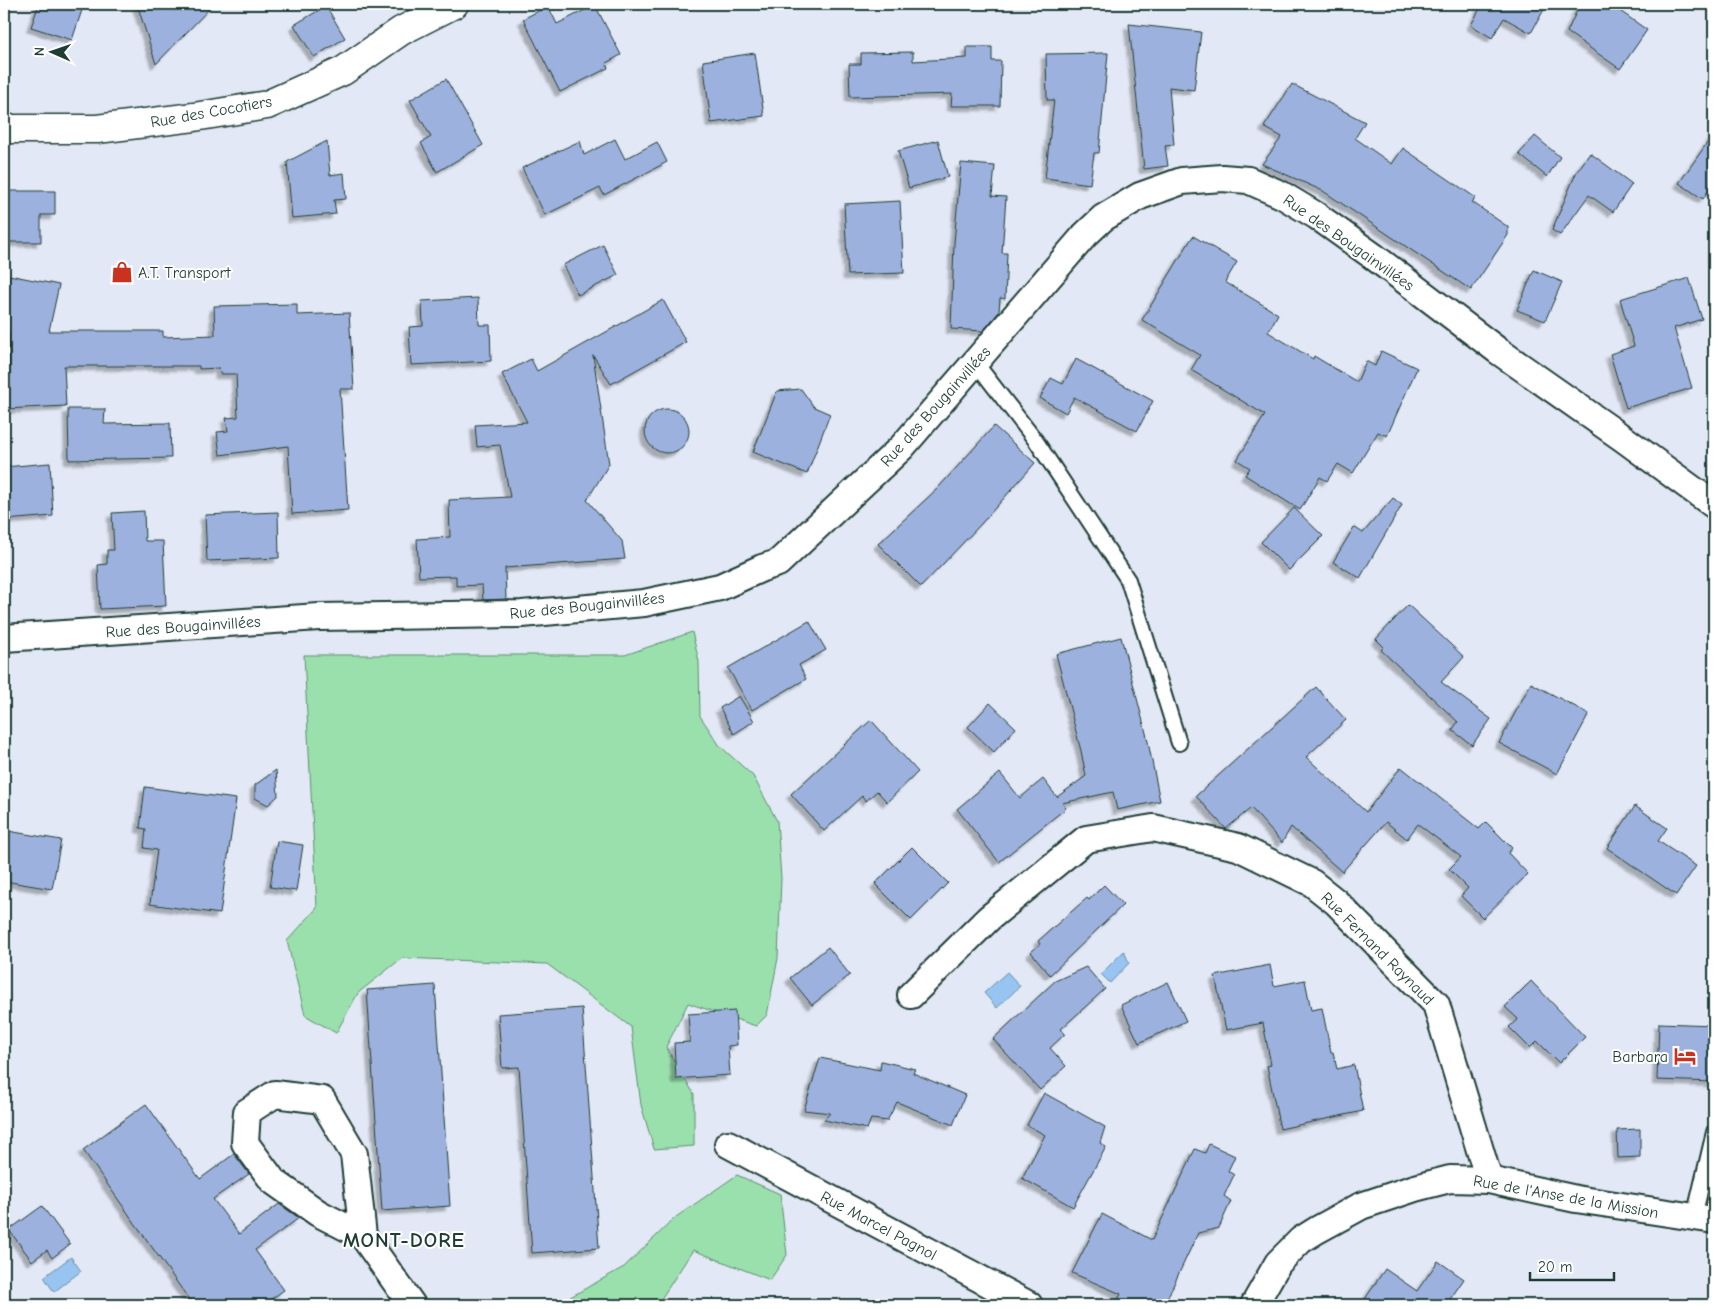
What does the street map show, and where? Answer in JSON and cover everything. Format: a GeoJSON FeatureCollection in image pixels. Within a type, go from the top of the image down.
{"type":"FeatureCollection","features":[{"type":"Feature","properties":{"kind":"street","name":"Rue des Cocotiers"},"geometry":{"type":"LineString","coordinates":[[4,129],[97,129],[194,117],[267,105],[343,71],[401,32],[454,4]]}},
{"type":"Feature","properties":{"kind":"street","name":"Rue des Bougainvillées"},"geometry":{"type":"LineString","coordinates":[[4,638],[319,616],[522,614],[644,603],[720,587],[778,563],[902,447],[1085,235],[1104,218],[1140,196],[1182,181],[1222,178],[1248,180],[1282,194],[1317,216],[1497,350],[1714,505]]}},
{"type":"Feature","properties":{"kind":"street","name":"Rue Fernand Raynaud"},"geometry":{"type":"LineString","coordinates":[[912,995],[989,918],[1086,839],[1153,828],[1238,847],[1312,882],[1336,902],[1436,1004],[1489,1180]]}},
{"type":"Feature","properties":{"kind":"street"},"geometry":{"type":"LineString","coordinates":[[363,1236],[354,1154],[322,1100],[275,1094],[247,1112],[245,1143],[273,1181],[318,1213],[363,1236],[412,1305]]}},
{"type":"Feature","properties":{"kind":"street","name":"Rue Marcel Pagnol"},"geometry":{"type":"LineString","coordinates":[[728,1144],[1029,1305]]}},
{"type":"Feature","properties":{"kind":"street","name":"Rue de l'Anse de la Mission"},"geometry":{"type":"LineString","coordinates":[[1254,1305],[1278,1263],[1290,1250],[1316,1230],[1361,1206],[1415,1188],[1450,1179],[1489,1180],[1576,1199],[1704,1218]]}},
{"type":"Feature","properties":{"kind":"lane"},"geometry":{"type":"LineString","coordinates":[[975,362],[1036,441],[1128,580],[1179,743]]}},
{"type":"Feature","properties":{"kind":"lane"},"geometry":{"type":"LineString","coordinates":[[1704,1218],[1714,1132]]}},
{"type":"Feature","properties":{"kind":"green space"},"geometry":{"type":"Polygon","coordinates":[[[692,632],[699,662],[700,716],[720,746],[753,776],[777,821],[781,878],[778,958],[767,1015],[756,1026],[688,1003],[666,1047],[694,1094],[694,1146],[654,1149],[641,1105],[631,1027],[547,964],[402,958],[358,993],[336,1033],[305,1015],[287,941],[317,908],[304,655],[625,655],[692,632]]]}},
{"type":"Feature","properties":{"kind":"green space"},"geometry":{"type":"Polygon","coordinates":[[[737,1175],[780,1194],[787,1255],[770,1280],[693,1250],[659,1302],[663,1305],[561,1305],[565,1300],[624,1267],[676,1217],[737,1175]]]}},
{"type":"Feature","properties":{"kind":"water"},"geometry":{"type":"Polygon","coordinates":[[[1124,951],[1129,963],[1110,983],[1101,974],[1124,951]]]}},
{"type":"Feature","properties":{"kind":"water"},"geometry":{"type":"Polygon","coordinates":[[[1007,972],[1020,986],[997,1008],[984,993],[1007,972]]]}},
{"type":"Feature","properties":{"kind":"water"},"geometry":{"type":"Polygon","coordinates":[[[71,1257],[81,1271],[54,1292],[44,1277],[71,1257]]]}},
{"type":"Feature","properties":{"kind":"building"},"geometry":{"type":"Polygon","coordinates":[[[39,4],[84,4],[72,40],[31,27],[39,4]]]}},
{"type":"Feature","properties":{"kind":"building"},"geometry":{"type":"Polygon","coordinates":[[[137,4],[214,4],[156,64],[137,4]]]}},
{"type":"Feature","properties":{"kind":"building"},"geometry":{"type":"Polygon","coordinates":[[[1479,4],[1547,4],[1531,33],[1504,18],[1492,38],[1471,25],[1482,5],[1479,4]]]}},
{"type":"Feature","properties":{"kind":"building"},"geometry":{"type":"Polygon","coordinates":[[[1580,4],[1610,4],[1647,30],[1620,69],[1567,32],[1580,4]]]}},
{"type":"Feature","properties":{"kind":"building"},"geometry":{"type":"Polygon","coordinates":[[[595,5],[621,55],[606,63],[608,68],[560,92],[523,19],[548,6],[557,24],[595,5]]]}},
{"type":"Feature","properties":{"kind":"building"},"geometry":{"type":"Polygon","coordinates":[[[326,6],[345,38],[314,57],[294,25],[326,6]]]}},
{"type":"Feature","properties":{"kind":"building"},"geometry":{"type":"Polygon","coordinates":[[[1129,24],[1201,32],[1194,90],[1169,87],[1174,145],[1165,146],[1168,166],[1144,169],[1129,24]]]}},
{"type":"Feature","properties":{"kind":"building"},"geometry":{"type":"Polygon","coordinates":[[[967,47],[992,47],[992,61],[1001,61],[1000,106],[951,106],[952,94],[850,97],[849,64],[861,64],[861,53],[913,52],[913,61],[967,58],[967,47]]]}},
{"type":"Feature","properties":{"kind":"building"},"geometry":{"type":"Polygon","coordinates":[[[755,53],[764,116],[711,123],[703,61],[755,53]]]}},
{"type":"Feature","properties":{"kind":"building"},"geometry":{"type":"Polygon","coordinates":[[[1108,53],[1099,153],[1094,153],[1090,184],[1045,178],[1054,100],[1047,100],[1046,54],[1108,53]]]}},
{"type":"Feature","properties":{"kind":"building"},"geometry":{"type":"Polygon","coordinates":[[[446,79],[483,145],[437,172],[421,143],[431,137],[410,100],[446,79]]]}},
{"type":"Feature","properties":{"kind":"building"},"geometry":{"type":"Polygon","coordinates":[[[1292,84],[1365,122],[1355,138],[1392,164],[1403,148],[1476,198],[1472,202],[1508,227],[1508,235],[1471,290],[1323,191],[1262,164],[1282,137],[1264,127],[1292,84]]]}},
{"type":"Feature","properties":{"kind":"building"},"geometry":{"type":"Polygon","coordinates":[[[1714,133],[1714,182],[1703,199],[1679,183],[1714,133]]]}},
{"type":"Feature","properties":{"kind":"building"},"geometry":{"type":"Polygon","coordinates":[[[1535,136],[1560,157],[1547,177],[1519,154],[1535,136]]]}},
{"type":"Feature","properties":{"kind":"building"},"geometry":{"type":"Polygon","coordinates":[[[615,139],[625,159],[657,142],[667,162],[604,195],[600,188],[545,215],[522,168],[580,141],[584,155],[615,139]]]}},
{"type":"Feature","properties":{"kind":"building"},"geometry":{"type":"Polygon","coordinates":[[[938,140],[948,177],[909,188],[898,151],[938,140]]]}},
{"type":"Feature","properties":{"kind":"building"},"geometry":{"type":"Polygon","coordinates":[[[327,141],[330,175],[344,173],[346,199],[334,200],[336,214],[292,218],[287,162],[327,141]]]}},
{"type":"Feature","properties":{"kind":"building"},"geometry":{"type":"Polygon","coordinates":[[[1590,153],[1632,184],[1613,212],[1589,195],[1560,235],[1552,230],[1576,173],[1590,153]]]}},
{"type":"Feature","properties":{"kind":"building"},"geometry":{"type":"Polygon","coordinates":[[[961,163],[995,166],[992,196],[1006,197],[1002,253],[1007,253],[1005,299],[1000,298],[999,312],[983,331],[951,329],[954,243],[961,163]]]}},
{"type":"Feature","properties":{"kind":"building"},"geometry":{"type":"Polygon","coordinates":[[[4,191],[55,191],[55,215],[41,215],[41,242],[4,242],[4,191]]]}},
{"type":"Feature","properties":{"kind":"building"},"geometry":{"type":"Polygon","coordinates":[[[900,201],[904,273],[848,275],[844,204],[900,201]]]}},
{"type":"Feature","properties":{"kind":"building"},"geometry":{"type":"Polygon","coordinates":[[[1193,236],[1237,262],[1225,282],[1278,314],[1268,332],[1313,359],[1314,356],[1357,382],[1366,361],[1375,366],[1381,351],[1417,368],[1387,436],[1378,432],[1353,473],[1338,464],[1327,481],[1320,477],[1300,510],[1245,475],[1250,468],[1237,460],[1265,415],[1191,370],[1200,355],[1142,320],[1193,236]]]}},
{"type":"Feature","properties":{"kind":"building"},"geometry":{"type":"Polygon","coordinates":[[[603,245],[618,275],[578,295],[563,265],[603,245]]]}},
{"type":"Feature","properties":{"kind":"building"},"geometry":{"type":"Polygon","coordinates":[[[1534,270],[1562,282],[1545,321],[1517,310],[1534,270]]]}},
{"type":"Feature","properties":{"kind":"building"},"geometry":{"type":"Polygon","coordinates":[[[9,275],[59,285],[49,331],[163,331],[163,337],[215,335],[214,306],[297,304],[297,315],[349,313],[354,389],[340,389],[348,510],[292,514],[288,446],[220,455],[217,432],[228,431],[226,418],[238,417],[236,374],[220,374],[219,368],[199,369],[199,366],[64,366],[66,406],[4,409],[4,375],[10,375],[9,330],[4,329],[4,303],[9,275]]]}},
{"type":"Feature","properties":{"kind":"building"},"geometry":{"type":"Polygon","coordinates":[[[1689,278],[1702,319],[1674,328],[1692,388],[1626,408],[1610,354],[1634,346],[1620,299],[1689,278]]]}},
{"type":"Feature","properties":{"kind":"building"},"geometry":{"type":"Polygon","coordinates":[[[478,298],[479,325],[490,325],[491,361],[411,365],[409,327],[423,326],[422,301],[478,298]]]}},
{"type":"Feature","properties":{"kind":"building"},"geometry":{"type":"Polygon","coordinates":[[[663,300],[686,342],[611,384],[593,355],[609,464],[587,500],[622,541],[625,559],[505,568],[506,599],[483,600],[482,585],[456,586],[456,576],[419,577],[417,539],[450,537],[449,500],[510,497],[500,445],[477,447],[475,425],[527,422],[502,374],[531,359],[537,371],[663,300]]]}},
{"type":"Feature","properties":{"kind":"building"},"geometry":{"type":"Polygon","coordinates":[[[1076,359],[1153,401],[1137,431],[1074,397],[1066,413],[1040,398],[1051,378],[1063,384],[1076,359]]]}},
{"type":"Feature","properties":{"kind":"building"},"geometry":{"type":"Polygon","coordinates":[[[801,389],[814,407],[830,414],[807,474],[753,452],[777,391],[801,389]]]}},
{"type":"Feature","properties":{"kind":"building"},"geometry":{"type":"Polygon","coordinates":[[[68,409],[105,409],[104,424],[170,423],[171,458],[69,460],[68,409]]]}},
{"type":"Feature","properties":{"kind":"building"},"geometry":{"type":"Polygon","coordinates":[[[667,409],[679,413],[685,419],[689,431],[685,443],[679,449],[667,453],[655,449],[649,443],[645,431],[649,419],[655,413],[667,409]]]}},
{"type":"Feature","properties":{"kind":"building"},"geometry":{"type":"Polygon","coordinates":[[[994,426],[1035,463],[981,524],[921,587],[878,544],[938,488],[994,426]]]}},
{"type":"Feature","properties":{"kind":"building"},"geometry":{"type":"Polygon","coordinates":[[[50,463],[53,516],[5,520],[4,467],[50,463]]]}},
{"type":"Feature","properties":{"kind":"building"},"geometry":{"type":"Polygon","coordinates":[[[1393,498],[1402,505],[1360,578],[1333,562],[1354,527],[1363,533],[1393,498]]]}},
{"type":"Feature","properties":{"kind":"building"},"geometry":{"type":"Polygon","coordinates":[[[1294,508],[1323,536],[1289,570],[1261,542],[1294,508]]]}},
{"type":"Feature","properties":{"kind":"building"},"geometry":{"type":"Polygon","coordinates":[[[144,511],[145,541],[163,541],[166,606],[100,609],[98,565],[107,564],[107,550],[114,550],[112,513],[144,511]]]}},
{"type":"Feature","properties":{"kind":"building"},"geometry":{"type":"Polygon","coordinates":[[[278,512],[279,558],[207,561],[205,515],[278,512]]]}},
{"type":"Feature","properties":{"kind":"building"},"geometry":{"type":"Polygon","coordinates":[[[1408,605],[1464,657],[1441,682],[1491,719],[1472,745],[1452,730],[1458,722],[1381,650],[1384,647],[1376,639],[1408,605]]]}},
{"type":"Feature","properties":{"kind":"building"},"geometry":{"type":"Polygon","coordinates":[[[809,621],[826,650],[799,665],[806,679],[752,710],[728,668],[809,621]]]}},
{"type":"Feature","properties":{"kind":"building"},"geometry":{"type":"Polygon","coordinates":[[[1121,637],[1147,737],[1160,801],[1117,810],[1113,792],[1062,803],[1066,808],[999,862],[957,809],[1000,773],[1020,798],[1043,779],[1057,797],[1086,776],[1056,654],[1121,637]]]}},
{"type":"Feature","properties":{"kind":"building"},"geometry":{"type":"Polygon","coordinates":[[[1531,683],[1589,714],[1557,774],[1499,743],[1531,683]]]}},
{"type":"Feature","properties":{"kind":"building"},"geometry":{"type":"Polygon","coordinates":[[[1316,687],[1346,720],[1306,757],[1366,812],[1401,767],[1479,829],[1486,822],[1512,848],[1508,853],[1528,874],[1483,918],[1461,896],[1468,888],[1449,869],[1461,857],[1418,824],[1407,839],[1386,822],[1342,872],[1291,827],[1282,843],[1251,808],[1226,829],[1196,796],[1316,687]]]}},
{"type":"Feature","properties":{"kind":"building"},"geometry":{"type":"Polygon","coordinates":[[[739,696],[754,721],[734,734],[720,708],[739,696]]]}},
{"type":"Feature","properties":{"kind":"building"},"geometry":{"type":"Polygon","coordinates":[[[990,703],[1016,728],[994,752],[968,727],[990,703]]]}},
{"type":"Feature","properties":{"kind":"building"},"geometry":{"type":"Polygon","coordinates":[[[871,720],[918,772],[887,802],[877,791],[866,801],[862,796],[824,831],[791,794],[871,720]]]}},
{"type":"Feature","properties":{"kind":"building"},"geometry":{"type":"Polygon","coordinates":[[[276,770],[278,796],[268,805],[255,798],[255,785],[276,770]]]}},
{"type":"Feature","properties":{"kind":"building"},"geometry":{"type":"Polygon","coordinates":[[[145,787],[236,799],[220,914],[150,904],[157,850],[144,848],[146,829],[140,828],[145,787]]]}},
{"type":"Feature","properties":{"kind":"building"},"geometry":{"type":"Polygon","coordinates":[[[1635,806],[1667,828],[1658,841],[1696,866],[1676,895],[1607,848],[1635,806]]]}},
{"type":"Feature","properties":{"kind":"building"},"geometry":{"type":"Polygon","coordinates":[[[8,831],[61,840],[52,889],[4,881],[4,854],[8,831]]]}},
{"type":"Feature","properties":{"kind":"building"},"geometry":{"type":"Polygon","coordinates":[[[277,841],[303,845],[296,891],[270,887],[277,841]]]}},
{"type":"Feature","properties":{"kind":"building"},"geometry":{"type":"Polygon","coordinates":[[[912,847],[948,883],[911,920],[875,884],[912,847]]]}},
{"type":"Feature","properties":{"kind":"building"},"geometry":{"type":"Polygon","coordinates":[[[1104,885],[1123,905],[1050,975],[1031,952],[1040,944],[1038,941],[1087,898],[1089,900],[1104,885]]]}},
{"type":"Feature","properties":{"kind":"building"},"geometry":{"type":"Polygon","coordinates":[[[828,947],[850,975],[812,1005],[790,978],[828,947]]]}},
{"type":"Feature","properties":{"kind":"building"},"geometry":{"type":"Polygon","coordinates":[[[1270,965],[1274,986],[1305,980],[1311,1010],[1322,1008],[1331,1053],[1333,1052],[1337,1069],[1354,1065],[1363,1111],[1280,1129],[1267,1066],[1271,1065],[1263,1023],[1226,1030],[1215,976],[1270,965]]]}},
{"type":"Feature","properties":{"kind":"building"},"geometry":{"type":"Polygon","coordinates":[[[1086,967],[1105,989],[1061,1029],[1065,1034],[1050,1048],[1066,1066],[1040,1090],[993,1039],[1055,981],[1086,967]]]}},
{"type":"Feature","properties":{"kind":"building"},"geometry":{"type":"Polygon","coordinates":[[[1531,981],[1585,1037],[1559,1063],[1537,1041],[1530,1048],[1509,1027],[1518,1019],[1505,1007],[1531,981]]]}},
{"type":"Feature","properties":{"kind":"building"},"geometry":{"type":"Polygon","coordinates":[[[1168,982],[1186,1021],[1139,1043],[1121,1005],[1168,982]]]}},
{"type":"Feature","properties":{"kind":"building"},"geometry":{"type":"Polygon","coordinates":[[[435,985],[450,1206],[382,1211],[367,990],[435,985]]]}},
{"type":"Feature","properties":{"kind":"building"},"geometry":{"type":"Polygon","coordinates":[[[582,1008],[599,1248],[532,1253],[519,1067],[502,1068],[498,1014],[582,1008]]]}},
{"type":"Feature","properties":{"kind":"building"},"geometry":{"type":"Polygon","coordinates":[[[735,1011],[737,1045],[728,1046],[730,1075],[676,1079],[674,1043],[690,1042],[688,1014],[735,1011]]]}},
{"type":"Feature","properties":{"kind":"building"},"geometry":{"type":"Polygon","coordinates":[[[1659,1023],[1714,1025],[1714,1082],[1657,1080],[1659,1023]]]}},
{"type":"Feature","properties":{"kind":"building"},"geometry":{"type":"Polygon","coordinates":[[[820,1058],[880,1070],[881,1061],[915,1069],[913,1073],[965,1095],[953,1125],[897,1102],[887,1121],[871,1119],[867,1129],[824,1120],[830,1113],[804,1110],[820,1058]]]}},
{"type":"Feature","properties":{"kind":"building"},"geometry":{"type":"Polygon","coordinates":[[[1044,1093],[1105,1127],[1100,1143],[1106,1147],[1073,1207],[1022,1178],[1045,1135],[1027,1125],[1044,1093]]]}},
{"type":"Feature","properties":{"kind":"building"},"geometry":{"type":"Polygon","coordinates":[[[146,1104],[200,1179],[234,1154],[249,1174],[213,1199],[239,1234],[279,1204],[299,1218],[255,1250],[284,1290],[263,1305],[193,1305],[83,1150],[146,1104]]]}},
{"type":"Feature","properties":{"kind":"building"},"geometry":{"type":"Polygon","coordinates":[[[1640,1129],[1640,1157],[1618,1158],[1617,1130],[1640,1129]]]}},
{"type":"Feature","properties":{"kind":"building"},"geometry":{"type":"Polygon","coordinates":[[[1209,1144],[1235,1156],[1228,1171],[1234,1175],[1224,1196],[1231,1201],[1219,1228],[1198,1233],[1164,1305],[1115,1305],[1121,1294],[1072,1273],[1102,1214],[1152,1240],[1195,1149],[1205,1153],[1209,1144]]]}},
{"type":"Feature","properties":{"kind":"building"},"geometry":{"type":"Polygon","coordinates":[[[42,1206],[70,1244],[52,1258],[47,1250],[32,1261],[9,1230],[42,1206]]]}},
{"type":"Feature","properties":{"kind":"building"},"geometry":{"type":"Polygon","coordinates":[[[1438,1261],[1464,1279],[1446,1305],[1361,1305],[1385,1269],[1417,1291],[1438,1261]]]}},
{"type":"Feature","properties":{"kind":"place","name":"A.T. Transport"},"geometry":{"type":"Point","coordinates":[122,272]}},
{"type":"Feature","properties":{"kind":"place","name":"Barbara"},"geometry":{"type":"Point","coordinates":[1685,1056]}},
{"type":"Feature","properties":{"kind":"district","name":"MONT-DORE"},"geometry":{"type":"Point","coordinates":[404,1240]}}]}
